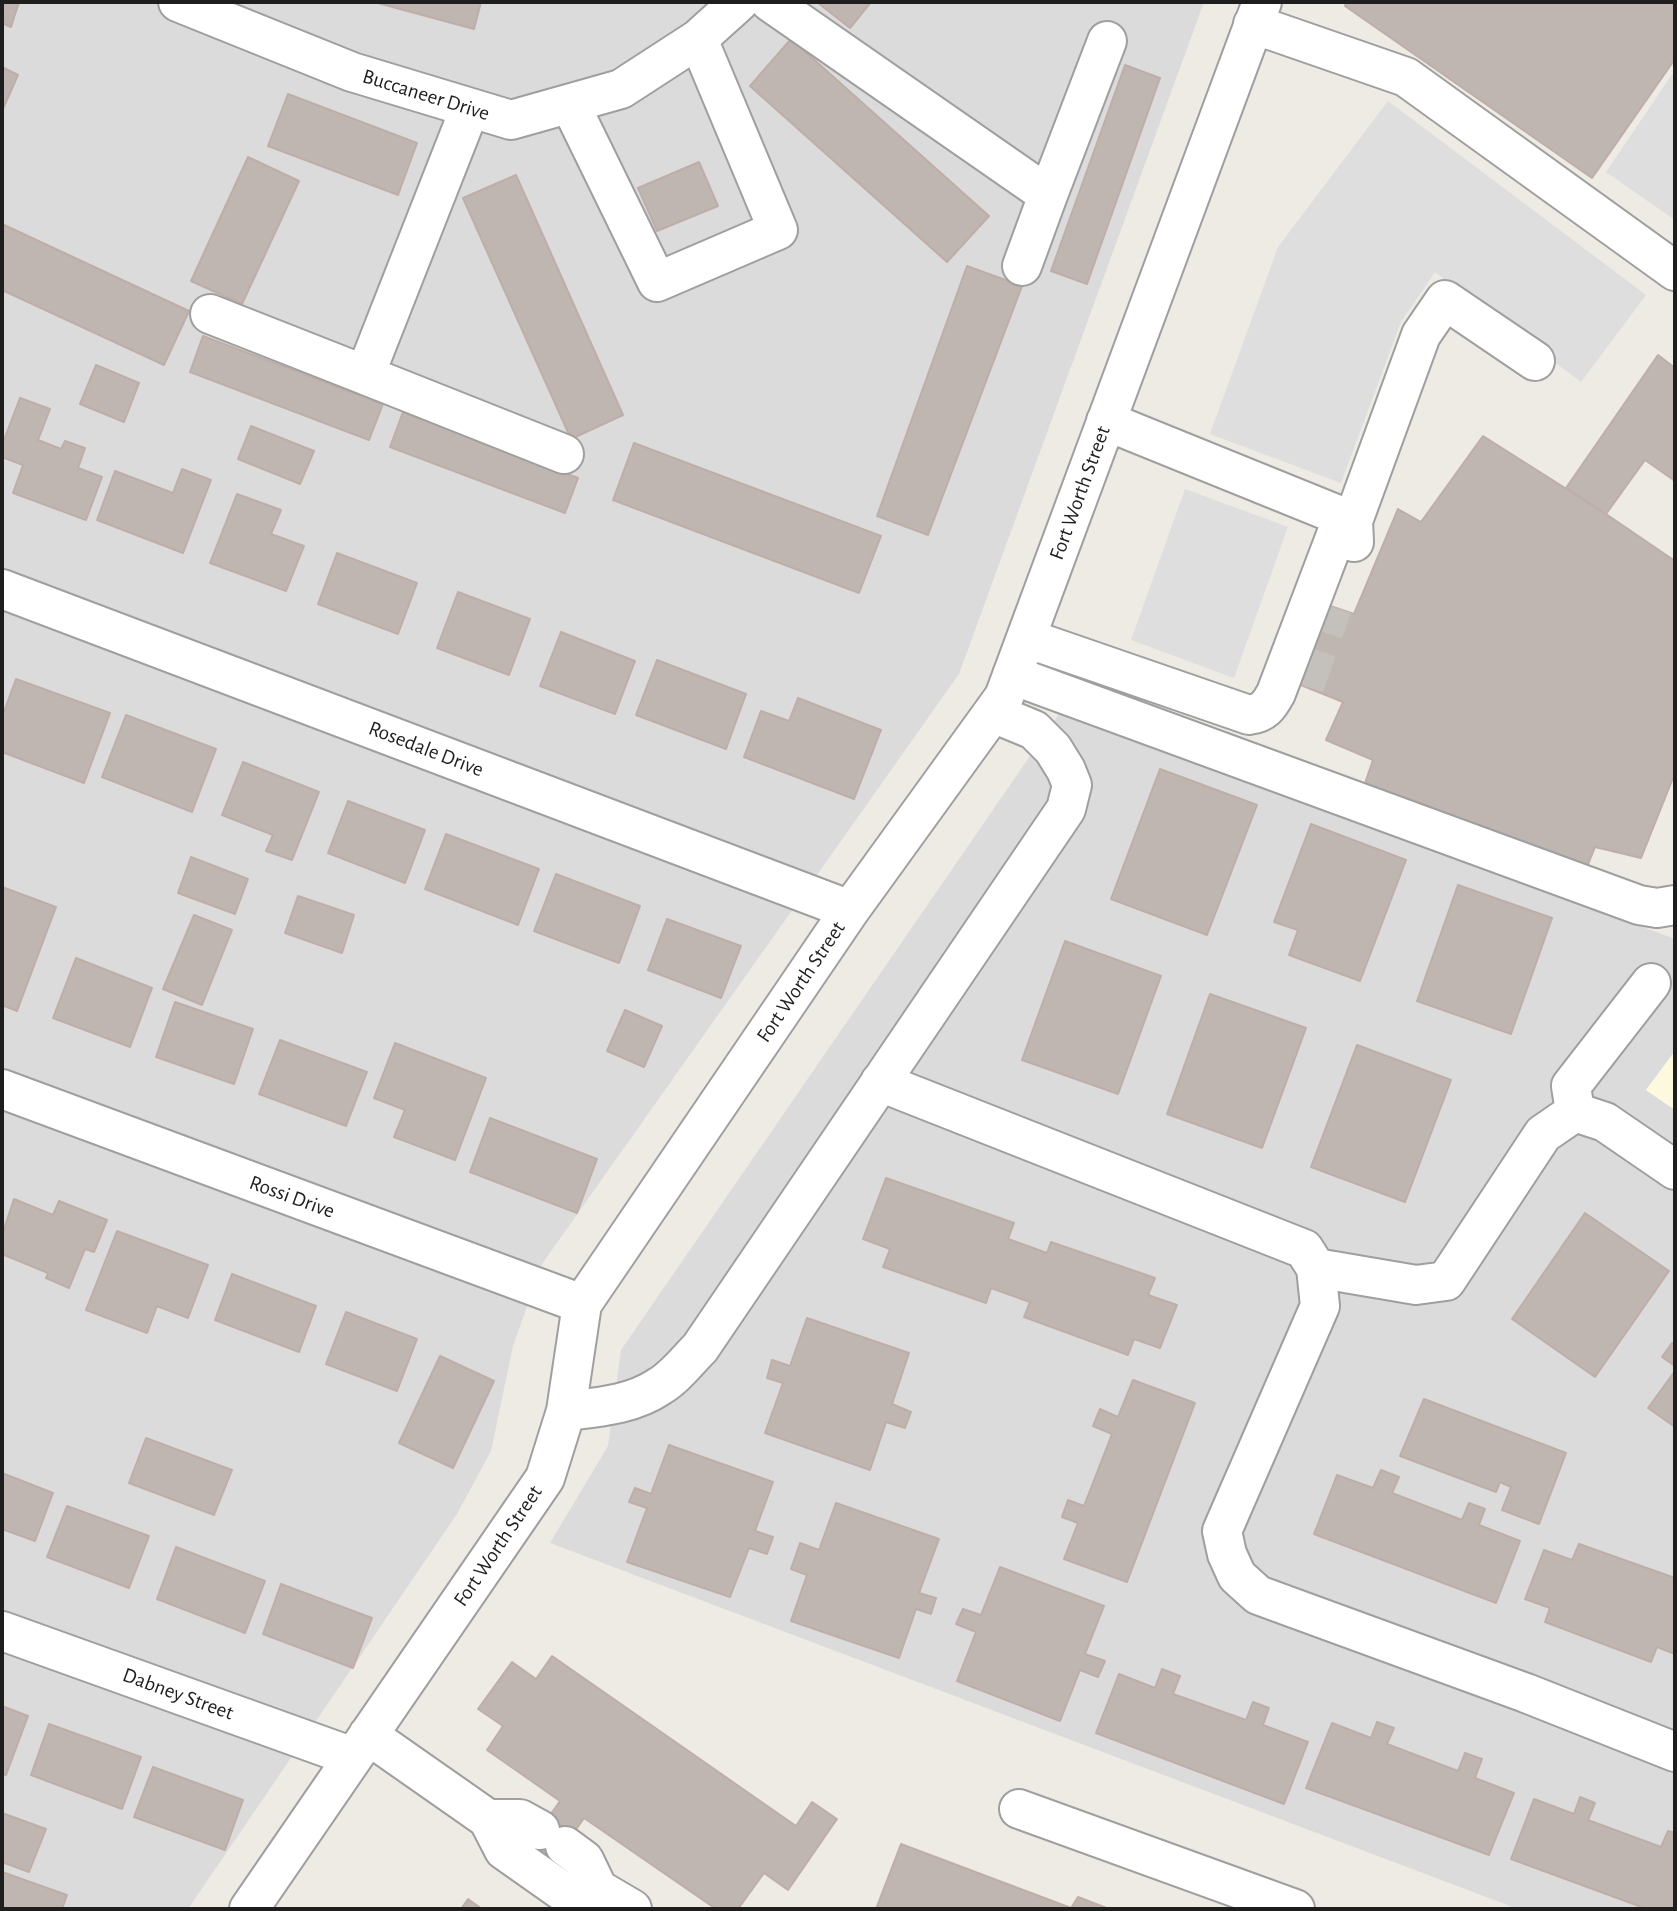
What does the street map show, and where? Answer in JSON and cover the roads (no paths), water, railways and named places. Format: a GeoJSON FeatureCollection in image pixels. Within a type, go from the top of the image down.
{"type":"FeatureCollection","features":[{"type":"Feature","properties":{"kind":"street","name":"Buccaneer Drive"},"geometry":{"type":"LineString","coordinates":[[178,2],[352,72],[510,120],[621,89],[698,39],[739,2]]}},
{"type":"Feature","properties":{"kind":"street"},"geometry":{"type":"LineString","coordinates":[[770,2],[1048,195]]}},
{"type":"Feature","properties":{"kind":"street"},"geometry":{"type":"LineString","coordinates":[[1257,13],[1406,77],[1675,271]]}},
{"type":"Feature","properties":{"kind":"street","name":"Fort Worth Street"},"geometry":{"type":"LineString","coordinates":[[249,1909],[545,1478],[566,1411],[582,1304],[850,909],[1004,698],[1257,13]]}},
{"type":"Feature","properties":{"kind":"street"},"geometry":{"type":"LineString","coordinates":[[570,104],[657,282],[778,230],[698,39]]}},
{"type":"Feature","properties":{"kind":"street"},"geometry":{"type":"LineString","coordinates":[[1022,266],[1107,41]]}},
{"type":"Feature","properties":{"kind":"street"},"geometry":{"type":"LineString","coordinates":[[365,375],[470,108]]}},
{"type":"Feature","properties":{"kind":"street"},"geometry":{"type":"LineString","coordinates":[[1334,607],[1354,549],[1353,521],[1421,335],[1445,300],[1535,361]]}},
{"type":"Feature","properties":{"kind":"street"},"geometry":{"type":"LineString","coordinates":[[210,314],[564,454]]}},
{"type":"Feature","properties":{"kind":"street"},"geometry":{"type":"LineString","coordinates":[[1106,421],[1353,521]]}},
{"type":"Feature","properties":{"kind":"street"},"geometry":{"type":"LineString","coordinates":[[1259,714],[1270,706],[1276,694],[1336,535],[1353,521]]}},
{"type":"Feature","properties":{"kind":"street","name":"Rosedale Drive"},"geometry":{"type":"LineString","coordinates":[[2,589],[850,909]]}},
{"type":"Feature","properties":{"kind":"street"},"geometry":{"type":"LineString","coordinates":[[1026,638],[1249,715],[1273,714],[1284,710],[1297,700],[1305,686]]}},
{"type":"Feature","properties":{"kind":"street"},"geometry":{"type":"LineString","coordinates":[[1012,676],[1639,905],[1657,908],[1675,905]]}},
{"type":"Feature","properties":{"kind":"street"},"geometry":{"type":"LineString","coordinates":[[566,1411],[607,1406],[639,1398],[662,1385],[700,1349],[1066,809],[1072,785],[1053,749],[1034,730],[993,713]]}},
{"type":"Feature","properties":{"kind":"street"},"geometry":{"type":"LineString","coordinates":[[1575,1112],[1571,1086],[1651,983]]}},
{"type":"Feature","properties":{"kind":"street"},"geometry":{"type":"LineString","coordinates":[[880,1082],[1304,1249],[1316,1268],[1320,1306],[1222,1531],[1227,1554],[1237,1576],[1258,1595],[1526,1693],[1675,1752]]}},
{"type":"Feature","properties":{"kind":"street","name":"Rossi Drive"},"geometry":{"type":"LineString","coordinates":[[2,1089],[582,1304]]}},
{"type":"Feature","properties":{"kind":"street"},"geometry":{"type":"LineString","coordinates":[[1316,1268],[1416,1285],[1446,1281],[1543,1134],[1575,1112]]}},
{"type":"Feature","properties":{"kind":"street"},"geometry":{"type":"LineString","coordinates":[[1575,1112],[1605,1122],[1675,1170]]}},
{"type":"Feature","properties":{"kind":"street","name":"Dabney Street"},"geometry":{"type":"LineString","coordinates":[[2,1631],[361,1746],[488,1819]]}},
{"type":"Feature","properties":{"kind":"street"},"geometry":{"type":"LineString","coordinates":[[1019,1809],[1295,1909]]}},
{"type":"Feature","properties":{"kind":"street"},"geometry":{"type":"LineString","coordinates":[[598,1889],[565,1893],[504,1850],[488,1819],[520,1819],[553,1838],[584,1860],[598,1889],[632,1909]]}},
{"type":"Feature","properties":{"kind":"tunnel"},"geometry":{"type":"LineString","coordinates":[[1305,686],[1333,607]]}}]}
